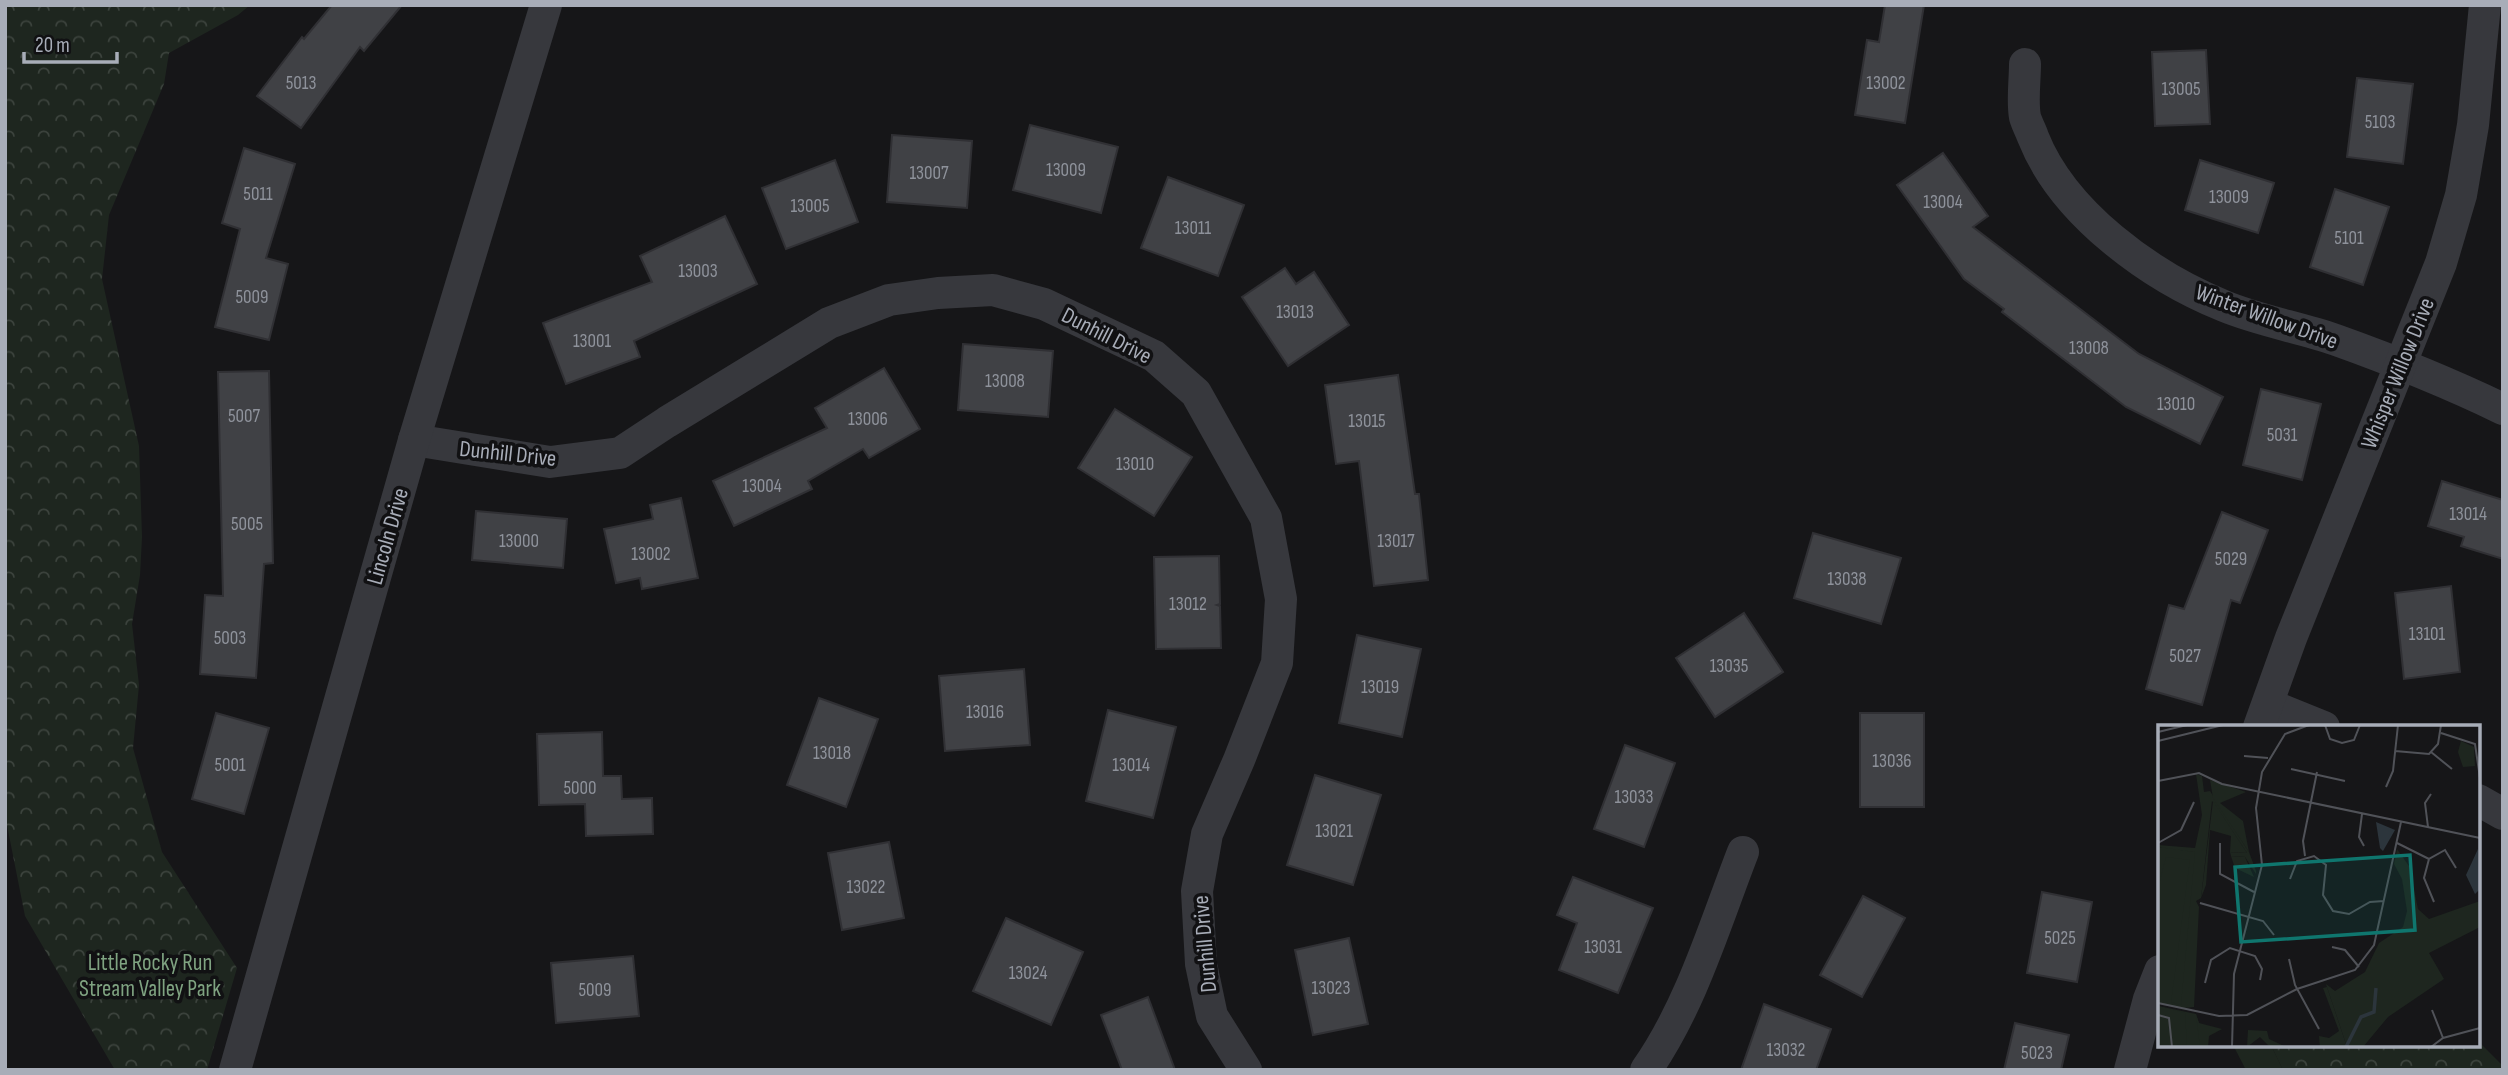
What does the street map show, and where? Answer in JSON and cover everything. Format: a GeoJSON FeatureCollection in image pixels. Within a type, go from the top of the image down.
{"type":"FeatureCollection","features":[{"type":"Feature","properties":{"kind":"street","name":"Lincoln Drive"},"geometry":{"type":"LineString","coordinates":[[235,1070],[414,440],[545,5]]}},
{"type":"Feature","properties":{"kind":"street","name":"Whisper Willow Drive"},"geometry":{"type":"LineString","coordinates":[[2264,716],[2291,638],[2441,263],[2461,195],[2473,125],[2485,5]]}},
{"type":"Feature","properties":{"kind":"street","name":"Winter Willow Drive"},"geometry":{"type":"LineString","coordinates":[[2025,64],[2025,117],[2039,152],[2051,172],[2088,217],[2118,243],[2168,278],[2223,306],[2334,340],[2455,386],[2503,409]]}},
{"type":"Feature","properties":{"kind":"street","name":"Dunhill Drive"},"geometry":{"type":"LineString","coordinates":[[414,440],[550,462],[620,453],[829,323],[889,300],[938,293],[993,290],[1044,304],[1154,356],[1196,393],[1266,519],[1281,598],[1277,663],[1239,760],[1206,834],[1197,891],[1201,964],[1212,1016],[1246,1070]]}},
{"type":"Feature","properties":{"kind":"street"},"geometry":{"type":"LineString","coordinates":[[2264,716],[2314,725]]}},
{"type":"Feature","properties":{"kind":"street"},"geometry":{"type":"LineString","coordinates":[[2480,801],[2503,814]]}},
{"type":"Feature","properties":{"kind":"street"},"geometry":{"type":"LineString","coordinates":[[1646,1070],[1660,1051],[1684,1004],[1743,852]]}},
{"type":"Feature","properties":{"kind":"street"},"geometry":{"type":"LineString","coordinates":[[2130,1070],[2158,976]]}},
{"type":"Feature","properties":{"kind":"green space","name":"Little Rocky Run Stream Valley Park"},"geometry":{"type":"Polygon","coordinates":[[[5,5],[250,5],[238,15],[169,53],[164,84],[109,215],[102,279],[139,446],[142,537],[140,575],[132,624],[139,685],[133,748],[162,852],[237,968],[207,1070],[115,1070],[25,916],[5,815],[5,5]]]}},
{"type":"Feature","properties":{"kind":"green space"},"geometry":{"type":"Polygon","coordinates":[[[2480,1043],[2503,1066],[2503,1070],[2283,1070],[2272,1047],[2480,1047],[2480,1043]]]}},
{"type":"Feature","properties":{"kind":"green space"},"geometry":{"type":"Polygon","coordinates":[[[2234,1047],[2272,1047],[2283,1070],[2246,1070],[2234,1047]]]}},
{"type":"Feature","properties":{"kind":"building"},"geometry":{"type":"Polygon","coordinates":[[[332,5],[402,5],[364,51],[360,47],[301,128],[257,96],[302,37],[304,39],[332,5]]]}},
{"type":"Feature","properties":{"kind":"building"},"geometry":{"type":"Polygon","coordinates":[[[1885,5],[1924,5],[1905,123],[1855,115],[1867,40],[1879,42],[1885,5]]]}},
{"type":"Feature","properties":{"kind":"building"},"geometry":{"type":"Polygon","coordinates":[[[2206,50],[2210,124],[2155,126],[2152,52],[2206,50]]]}},
{"type":"Feature","properties":{"kind":"building"},"geometry":{"type":"Polygon","coordinates":[[[2357,78],[2413,84],[2403,164],[2347,157],[2357,78]]]}},
{"type":"Feature","properties":{"kind":"building"},"geometry":{"type":"Polygon","coordinates":[[[1030,125],[1118,147],[1101,213],[1013,190],[1030,125]]]}},
{"type":"Feature","properties":{"kind":"building"},"geometry":{"type":"Polygon","coordinates":[[[892,135],[972,141],[967,208],[887,202],[892,135]]]}},
{"type":"Feature","properties":{"kind":"building"},"geometry":{"type":"Polygon","coordinates":[[[244,148],[295,164],[266,258],[288,264],[269,340],[215,327],[240,229],[222,223],[244,148]]]}},
{"type":"Feature","properties":{"kind":"building"},"geometry":{"type":"Polygon","coordinates":[[[1943,153],[1988,216],[1973,227],[2139,354],[2223,397],[2200,444],[2126,407],[2002,312],[2004,309],[1964,279],[1897,185],[1943,153]]]}},
{"type":"Feature","properties":{"kind":"building"},"geometry":{"type":"Polygon","coordinates":[[[835,160],[858,222],[786,249],[762,188],[835,160]]]}},
{"type":"Feature","properties":{"kind":"building"},"geometry":{"type":"Polygon","coordinates":[[[2200,160],[2274,183],[2258,233],[2185,210],[2200,160]]]}},
{"type":"Feature","properties":{"kind":"building"},"geometry":{"type":"Polygon","coordinates":[[[1168,177],[1244,205],[1218,276],[1141,248],[1168,177]]]}},
{"type":"Feature","properties":{"kind":"building"},"geometry":{"type":"Polygon","coordinates":[[[2335,189],[2389,207],[2363,285],[2310,267],[2335,189]]]}},
{"type":"Feature","properties":{"kind":"building"},"geometry":{"type":"Polygon","coordinates":[[[725,216],[757,284],[634,341],[640,357],[566,384],[543,323],[652,282],[640,256],[725,216]]]}},
{"type":"Feature","properties":{"kind":"building"},"geometry":{"type":"Polygon","coordinates":[[[1285,268],[1296,284],[1314,272],[1349,325],[1288,366],[1242,297],[1285,268]]]}},
{"type":"Feature","properties":{"kind":"building"},"geometry":{"type":"Polygon","coordinates":[[[963,344],[1053,351],[1048,417],[958,410],[963,344]]]}},
{"type":"Feature","properties":{"kind":"building"},"geometry":{"type":"Polygon","coordinates":[[[884,368],[920,429],[869,458],[863,449],[808,481],[812,489],[734,526],[713,481],[827,428],[815,408],[884,368]]]}},
{"type":"Feature","properties":{"kind":"building"},"geometry":{"type":"Polygon","coordinates":[[[269,371],[273,563],[264,564],[256,678],[200,674],[205,595],[223,596],[218,372],[269,371]]]}},
{"type":"Feature","properties":{"kind":"building"},"geometry":{"type":"Polygon","coordinates":[[[1398,375],[1415,494],[1419,494],[1428,580],[1374,586],[1359,461],[1336,464],[1325,385],[1398,375]]]}},
{"type":"Feature","properties":{"kind":"building"},"geometry":{"type":"Polygon","coordinates":[[[2261,389],[2321,404],[2302,480],[2243,465],[2261,389]]]}},
{"type":"Feature","properties":{"kind":"building"},"geometry":{"type":"Polygon","coordinates":[[[1115,409],[1192,457],[1154,516],[1078,468],[1115,409]]]}},
{"type":"Feature","properties":{"kind":"building"},"geometry":{"type":"Polygon","coordinates":[[[2442,481],[2503,500],[2503,559],[2461,546],[2464,537],[2428,526],[2442,481]]]}},
{"type":"Feature","properties":{"kind":"building"},"geometry":{"type":"Polygon","coordinates":[[[681,498],[698,578],[642,589],[640,578],[616,583],[604,529],[653,519],[650,505],[681,498]]]}},
{"type":"Feature","properties":{"kind":"building"},"geometry":{"type":"Polygon","coordinates":[[[476,511],[567,519],[563,568],[472,560],[476,511]]]}},
{"type":"Feature","properties":{"kind":"building"},"geometry":{"type":"Polygon","coordinates":[[[2222,512],[2268,530],[2240,603],[2231,600],[2202,705],[2146,689],[2169,605],[2184,609],[2222,512]]]}},
{"type":"Feature","properties":{"kind":"building"},"geometry":{"type":"Polygon","coordinates":[[[1813,533],[1901,558],[1881,624],[1794,598],[1813,533]]]}},
{"type":"Feature","properties":{"kind":"building"},"geometry":{"type":"Polygon","coordinates":[[[1219,556],[1220,604],[1217,605],[1220,606],[1221,648],[1156,649],[1154,557],[1219,556]]]}},
{"type":"Feature","properties":{"kind":"building"},"geometry":{"type":"Polygon","coordinates":[[[2451,586],[2460,672],[2404,679],[2395,593],[2451,586]]]}},
{"type":"Feature","properties":{"kind":"building"},"geometry":{"type":"Polygon","coordinates":[[[1744,613],[1783,672],[1715,717],[1676,658],[1744,613]]]}},
{"type":"Feature","properties":{"kind":"building"},"geometry":{"type":"Polygon","coordinates":[[[1357,635],[1421,649],[1402,737],[1339,723],[1357,635]]]}},
{"type":"Feature","properties":{"kind":"building"},"geometry":{"type":"Polygon","coordinates":[[[1024,669],[1030,745],[945,751],[939,676],[1024,669]]]}},
{"type":"Feature","properties":{"kind":"building"},"geometry":{"type":"Polygon","coordinates":[[[819,698],[878,719],[846,807],[787,785],[819,698]]]}},
{"type":"Feature","properties":{"kind":"building"},"geometry":{"type":"Polygon","coordinates":[[[1108,710],[1176,727],[1153,818],[1086,801],[1108,710]]]}},
{"type":"Feature","properties":{"kind":"building"},"geometry":{"type":"Polygon","coordinates":[[[216,713],[269,728],[244,814],[192,799],[216,713]]]}},
{"type":"Feature","properties":{"kind":"building"},"geometry":{"type":"Polygon","coordinates":[[[1860,713],[1924,713],[1924,807],[1860,807],[1860,713]]]}},
{"type":"Feature","properties":{"kind":"building"},"geometry":{"type":"Polygon","coordinates":[[[602,732],[603,776],[621,776],[622,799],[652,798],[653,834],[586,836],[585,804],[539,805],[537,734],[602,732]]]}},
{"type":"Feature","properties":{"kind":"building"},"geometry":{"type":"Polygon","coordinates":[[[1625,745],[1675,763],[1644,847],[1594,829],[1625,745]]]}},
{"type":"Feature","properties":{"kind":"building"},"geometry":{"type":"Polygon","coordinates":[[[1315,775],[1381,795],[1353,885],[1287,865],[1315,775]]]}},
{"type":"Feature","properties":{"kind":"building"},"geometry":{"type":"Polygon","coordinates":[[[889,842],[904,918],[842,930],[828,853],[889,842]]]}},
{"type":"Feature","properties":{"kind":"building"},"geometry":{"type":"Polygon","coordinates":[[[1573,877],[1653,908],[1618,993],[1559,970],[1577,923],[1557,915],[1573,877]]]}},
{"type":"Feature","properties":{"kind":"building"},"geometry":{"type":"Polygon","coordinates":[[[2042,892],[2092,902],[2077,982],[2027,973],[2042,892]]]}},
{"type":"Feature","properties":{"kind":"building"},"geometry":{"type":"Polygon","coordinates":[[[1863,896],[1905,918],[1862,997],[1820,975],[1863,896]]]}},
{"type":"Feature","properties":{"kind":"building"},"geometry":{"type":"Polygon","coordinates":[[[1006,918],[1083,952],[1051,1025],[973,991],[1006,918]]]}},
{"type":"Feature","properties":{"kind":"building"},"geometry":{"type":"Polygon","coordinates":[[[1349,938],[1368,1024],[1313,1035],[1295,950],[1349,938]]]}},
{"type":"Feature","properties":{"kind":"building"},"geometry":{"type":"Polygon","coordinates":[[[633,956],[639,1016],[556,1023],[551,963],[633,956]]]}},
{"type":"Feature","properties":{"kind":"building"},"geometry":{"type":"Polygon","coordinates":[[[1148,997],[1175,1070],[1122,1070],[1101,1015],[1148,997]]]}},
{"type":"Feature","properties":{"kind":"building"},"geometry":{"type":"Polygon","coordinates":[[[1764,1004],[1831,1029],[1816,1070],[1741,1070],[1764,1004]]]}},
{"type":"Feature","properties":{"kind":"building"},"geometry":{"type":"Polygon","coordinates":[[[2015,1023],[2069,1035],[2061,1070],[2004,1070],[2015,1023]]]}}]}
